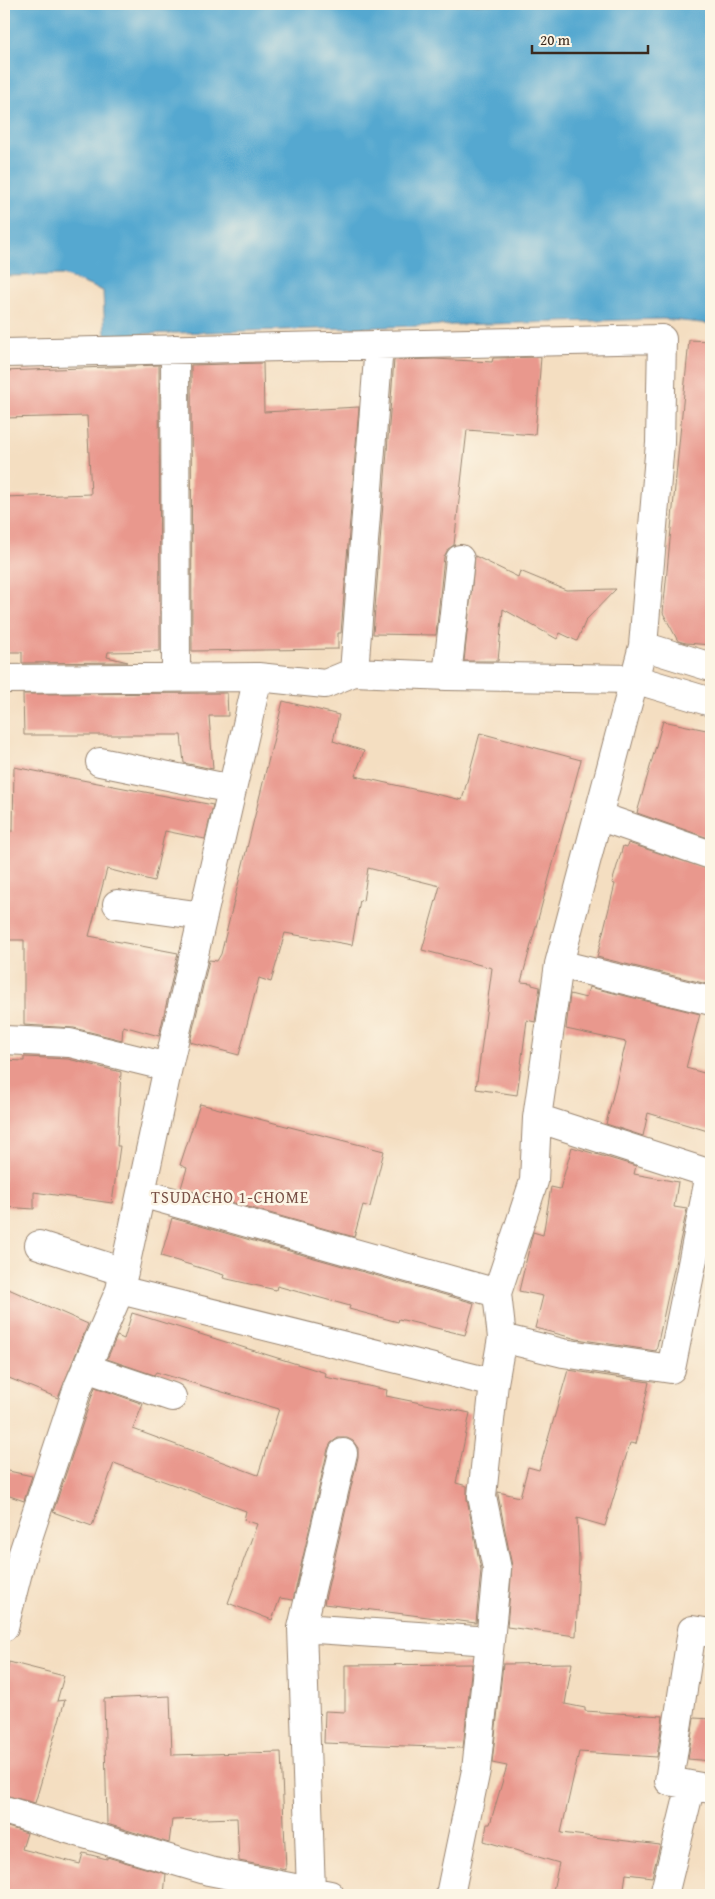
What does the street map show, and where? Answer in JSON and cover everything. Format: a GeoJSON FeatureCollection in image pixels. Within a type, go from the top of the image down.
{"type":"FeatureCollection","features":[{"type":"Feature","properties":{"kind":"street"},"geometry":{"type":"LineString","coordinates":[[4,353],[662,339],[660,443],[643,646],[560,964],[537,1118],[534,1181],[496,1293],[502,1338],[494,1383],[482,1496],[496,1569],[476,1770],[450,1895]]}},
{"type":"Feature","properties":{"kind":"street"},"geometry":{"type":"LineString","coordinates":[[354,672],[379,345]]}},
{"type":"Feature","properties":{"kind":"street"},"geometry":{"type":"LineString","coordinates":[[176,349],[176,677]]}},
{"type":"Feature","properties":{"kind":"street"},"geometry":{"type":"LineString","coordinates":[[447,676],[460,559]]}},
{"type":"Feature","properties":{"kind":"street"},"geometry":{"type":"LineString","coordinates":[[643,646],[711,667]]}},
{"type":"Feature","properties":{"kind":"street"},"geometry":{"type":"LineString","coordinates":[[4,679],[258,677],[325,684],[354,672],[447,676],[634,679],[711,702]]}},
{"type":"Feature","properties":{"kind":"street"},"geometry":{"type":"LineString","coordinates":[[4,1627],[22,1556],[78,1387],[122,1281],[168,1068],[258,677]]}},
{"type":"Feature","properties":{"kind":"street"},"geometry":{"type":"LineString","coordinates":[[100,762],[232,789]]}},
{"type":"Feature","properties":{"kind":"street"},"geometry":{"type":"LineString","coordinates":[[598,816],[711,855]]}},
{"type":"Feature","properties":{"kind":"street"},"geometry":{"type":"LineString","coordinates":[[117,904],[203,916]]}},
{"type":"Feature","properties":{"kind":"street"},"geometry":{"type":"LineString","coordinates":[[560,964],[711,1001]]}},
{"type":"Feature","properties":{"kind":"street"},"geometry":{"type":"LineString","coordinates":[[4,1040],[70,1043],[168,1068]]}},
{"type":"Feature","properties":{"kind":"street"},"geometry":{"type":"LineString","coordinates":[[502,1338],[563,1354],[671,1369],[710,1174],[537,1118]]}},
{"type":"Feature","properties":{"kind":"street"},"geometry":{"type":"LineString","coordinates":[[141,1193],[496,1293]]}},
{"type":"Feature","properties":{"kind":"street"},"geometry":{"type":"LineString","coordinates":[[39,1245],[122,1281],[494,1383]]}},
{"type":"Feature","properties":{"kind":"street"},"geometry":{"type":"LineString","coordinates":[[86,1368],[172,1397]]}},
{"type":"Feature","properties":{"kind":"street"},"geometry":{"type":"LineString","coordinates":[[4,1810],[209,1871],[320,1893],[302,1628],[343,1452]]}},
{"type":"Feature","properties":{"kind":"street"},"geometry":{"type":"LineString","coordinates":[[302,1628],[490,1641]]}},
{"type":"Feature","properties":{"kind":"street"},"geometry":{"type":"LineString","coordinates":[[664,1895],[701,1787],[669,1781],[692,1630],[711,1634]]}},
{"type":"Feature","properties":{"kind":"water"},"geometry":{"type":"Polygon","coordinates":[[[4,4],[711,4],[711,324],[663,319],[105,335],[103,291],[63,275],[4,276],[4,4]]]}},
{"type":"Feature","properties":{"kind":"building"},"geometry":{"type":"Polygon","coordinates":[[[689,340],[711,341],[711,645],[678,641],[663,613],[689,340]]]}},
{"type":"Feature","properties":{"kind":"building"},"geometry":{"type":"Polygon","coordinates":[[[541,357],[535,435],[467,430],[454,545],[448,549],[444,557],[436,635],[373,634],[394,360],[435,359],[492,362],[493,358],[541,357]]]}},
{"type":"Feature","properties":{"kind":"building"},"geometry":{"type":"Polygon","coordinates":[[[263,363],[264,412],[359,407],[341,633],[338,633],[338,649],[192,651],[191,365],[263,363]]]}},
{"type":"Feature","properties":{"kind":"building"},"geometry":{"type":"Polygon","coordinates":[[[159,365],[160,651],[108,652],[107,657],[128,662],[22,663],[22,652],[4,652],[4,497],[91,494],[87,416],[4,418],[4,371],[159,365]]]}},
{"type":"Feature","properties":{"kind":"building"},"geometry":{"type":"Polygon","coordinates":[[[475,556],[518,577],[520,571],[566,590],[616,589],[586,620],[577,641],[560,633],[557,639],[503,609],[498,661],[464,661],[475,556]]]}},
{"type":"Feature","properties":{"kind":"building"},"geometry":{"type":"Polygon","coordinates":[[[227,693],[228,716],[209,716],[213,769],[184,763],[181,735],[24,735],[23,694],[227,693]]]}},
{"type":"Feature","properties":{"kind":"building"},"geometry":{"type":"Polygon","coordinates":[[[283,701],[339,715],[333,741],[364,751],[355,776],[462,800],[480,733],[581,760],[521,982],[532,983],[532,985],[540,987],[535,1022],[527,1020],[517,1095],[476,1089],[492,968],[422,950],[440,886],[368,868],[363,901],[360,900],[352,945],[285,933],[271,982],[259,978],[239,1055],[190,1042],[209,960],[217,961],[221,954],[283,701]]]}},
{"type":"Feature","properties":{"kind":"building"},"geometry":{"type":"Polygon","coordinates":[[[663,721],[711,731],[711,839],[637,813],[663,721]]]}},
{"type":"Feature","properties":{"kind":"building"},"geometry":{"type":"Polygon","coordinates":[[[14,767],[213,805],[205,839],[165,831],[154,881],[107,869],[89,936],[178,953],[159,1036],[123,1026],[122,1040],[74,1028],[24,1025],[24,940],[4,940],[4,831],[13,831],[14,767]]]}},
{"type":"Feature","properties":{"kind":"building"},"geometry":{"type":"Polygon","coordinates":[[[628,843],[711,870],[711,968],[707,984],[597,957],[615,884],[612,883],[623,846],[627,847],[628,843]]]}},
{"type":"Feature","properties":{"kind":"building"},"geometry":{"type":"Polygon","coordinates":[[[589,987],[700,1014],[686,1068],[711,1075],[711,1132],[648,1113],[643,1136],[606,1124],[626,1042],[566,1029],[570,994],[586,998],[589,987]]]}},
{"type":"Feature","properties":{"kind":"building"},"geometry":{"type":"Polygon","coordinates":[[[24,1057],[68,1059],[121,1072],[117,1146],[120,1146],[112,1203],[34,1192],[34,1209],[4,1207],[4,1060],[24,1061],[24,1057]]]}},
{"type":"Feature","properties":{"kind":"building"},"geometry":{"type":"Polygon","coordinates":[[[200,1104],[384,1151],[370,1207],[363,1205],[354,1237],[181,1188],[187,1168],[180,1165],[200,1104]]]}},
{"type":"Feature","properties":{"kind":"building"},"geometry":{"type":"Polygon","coordinates":[[[572,1147],[636,1166],[634,1174],[678,1182],[674,1207],[687,1209],[656,1351],[577,1339],[535,1328],[543,1296],[519,1291],[533,1232],[543,1235],[551,1187],[560,1189],[572,1147]]]}},
{"type":"Feature","properties":{"kind":"building"},"geometry":{"type":"Polygon","coordinates":[[[172,1218],[474,1303],[465,1335],[399,1319],[398,1322],[349,1309],[350,1306],[277,1286],[276,1290],[223,1278],[224,1275],[161,1256],[172,1218]]]}},
{"type":"Feature","properties":{"kind":"building"},"geometry":{"type":"Polygon","coordinates":[[[4,1287],[88,1324],[58,1398],[4,1376],[4,1287]]]}},
{"type":"Feature","properties":{"kind":"building"},"geometry":{"type":"Polygon","coordinates":[[[132,1313],[326,1373],[325,1377],[387,1390],[386,1396],[470,1413],[456,1483],[467,1486],[467,1499],[481,1570],[476,1623],[324,1604],[358,1457],[358,1448],[353,1441],[347,1438],[338,1438],[331,1443],[328,1449],[293,1600],[280,1598],[272,1620],[228,1603],[257,1524],[244,1520],[246,1511],[114,1463],[92,1526],[53,1512],[95,1387],[143,1404],[133,1429],[258,1475],[279,1409],[156,1372],[154,1375],[107,1359],[117,1336],[124,1339],[132,1313]]]}},
{"type":"Feature","properties":{"kind":"building"},"geometry":{"type":"Polygon","coordinates":[[[568,1370],[649,1382],[636,1444],[630,1443],[605,1526],[577,1518],[579,1559],[576,1636],[507,1627],[512,1566],[498,1495],[498,1492],[520,1497],[528,1467],[539,1470],[568,1370]]]}},
{"type":"Feature","properties":{"kind":"building"},"geometry":{"type":"Polygon","coordinates":[[[4,1470],[32,1476],[24,1501],[4,1494],[4,1470]]]}},
{"type":"Feature","properties":{"kind":"building"},"geometry":{"type":"Polygon","coordinates":[[[9,1662],[64,1676],[57,1701],[65,1700],[35,1803],[4,1795],[4,1683],[9,1662]]]}},
{"type":"Feature","properties":{"kind":"building"},"geometry":{"type":"Polygon","coordinates":[[[572,1663],[565,1704],[585,1708],[585,1711],[663,1716],[657,1757],[579,1752],[561,1833],[660,1845],[652,1877],[626,1874],[623,1895],[552,1895],[559,1863],[484,1841],[487,1824],[490,1824],[507,1766],[492,1763],[503,1664],[572,1663]]]}},
{"type":"Feature","properties":{"kind":"building"},"geometry":{"type":"Polygon","coordinates":[[[472,1664],[463,1748],[324,1743],[325,1711],[345,1712],[345,1665],[472,1664]]]}},
{"type":"Feature","properties":{"kind":"building"},"geometry":{"type":"Polygon","coordinates":[[[170,1696],[172,1755],[281,1752],[286,1870],[239,1861],[237,1818],[172,1820],[169,1843],[107,1824],[104,1699],[170,1696]]]}},
{"type":"Feature","properties":{"kind":"building"},"geometry":{"type":"Polygon","coordinates":[[[694,1718],[711,1719],[711,1761],[688,1759],[694,1718]]]}},
{"type":"Feature","properties":{"kind":"building"},"geometry":{"type":"Polygon","coordinates":[[[4,1826],[27,1833],[22,1849],[80,1864],[83,1853],[107,1859],[107,1857],[166,1874],[164,1895],[4,1895],[4,1826]]]}},
{"type":"Feature","properties":{"kind":"district","name":"TSUDACHO 1-CHOME"},"geometry":{"type":"Point","coordinates":[230,1197]}}]}
